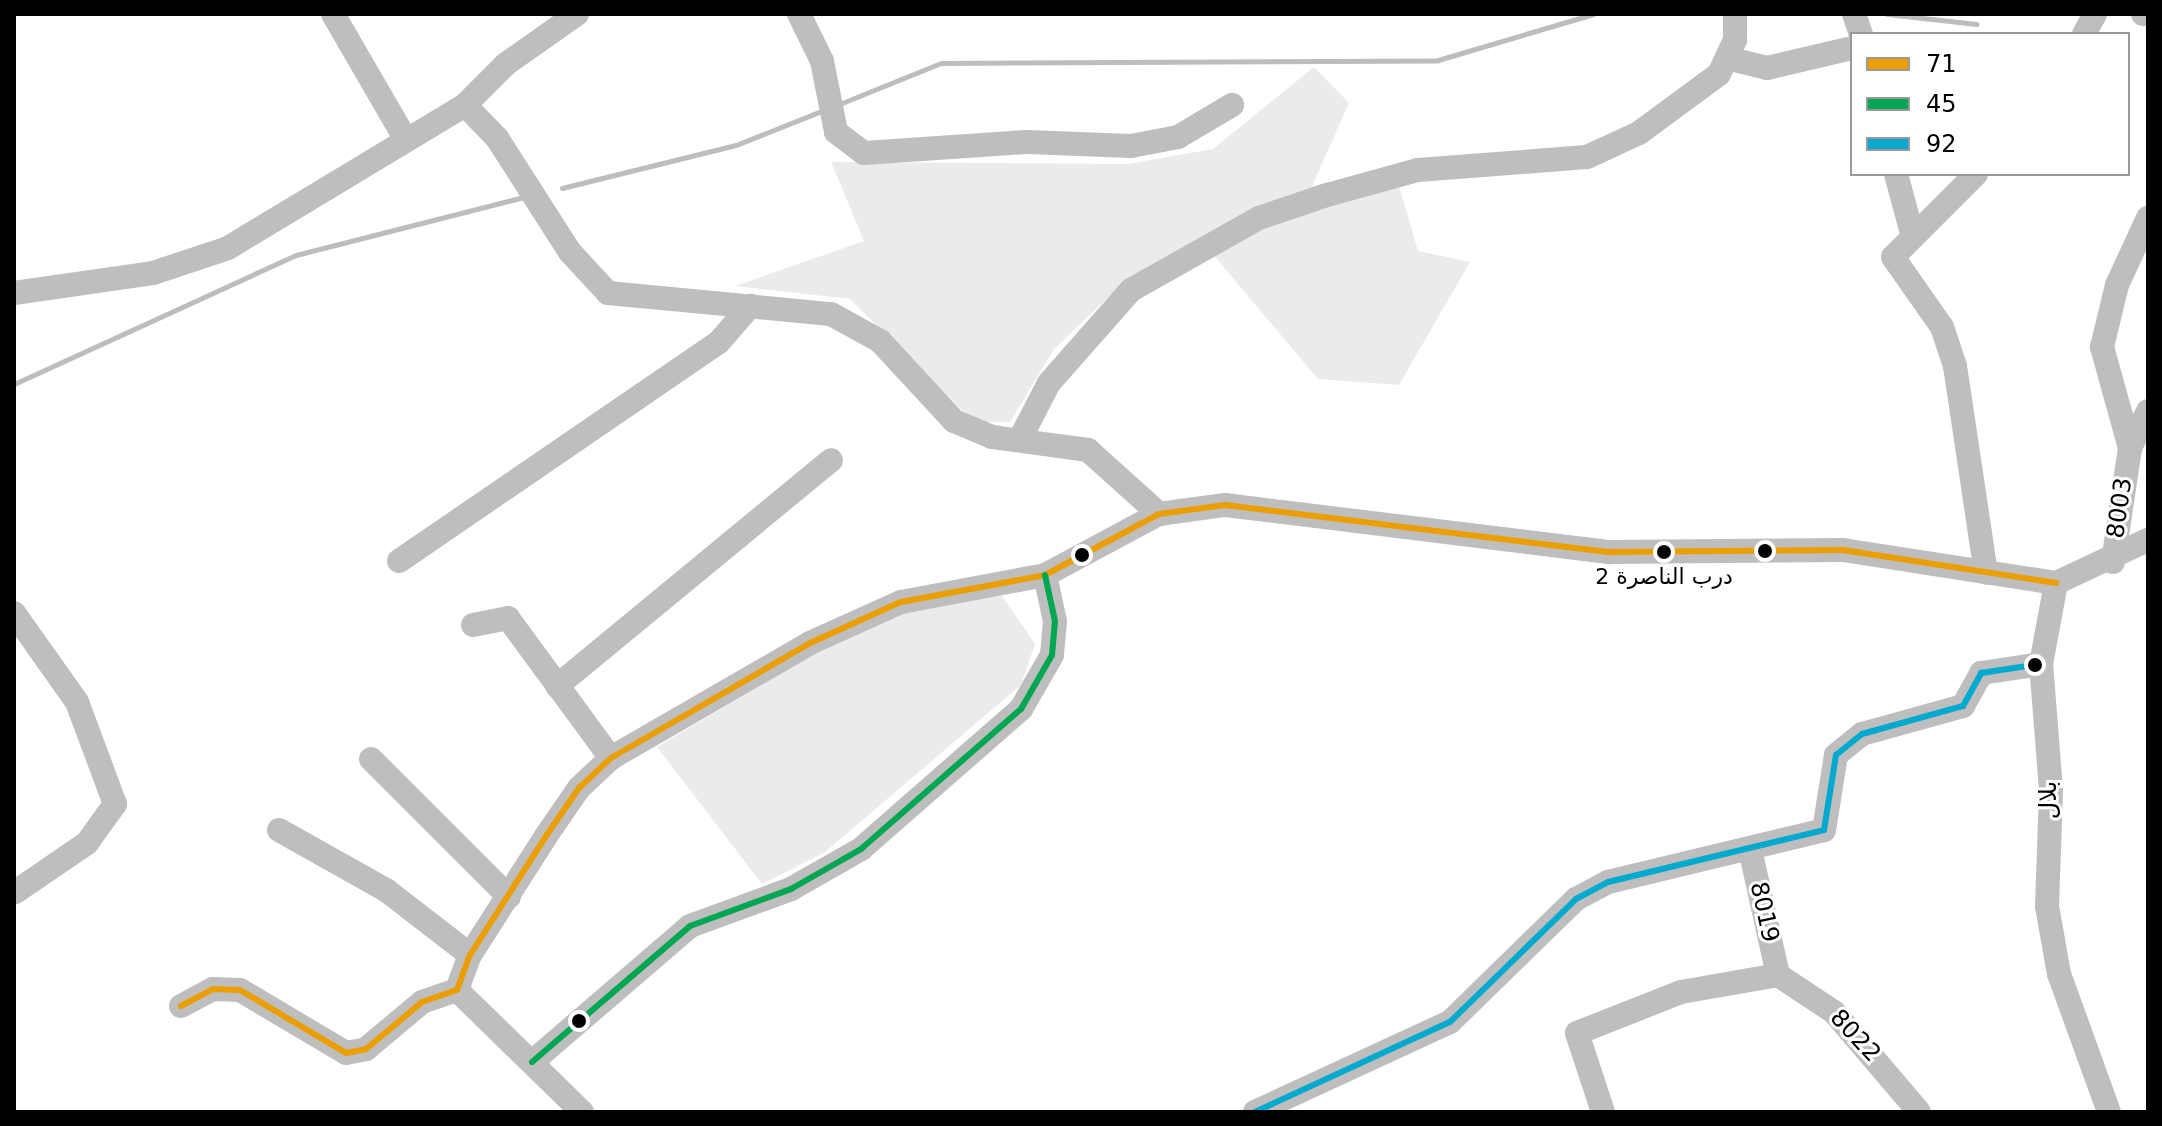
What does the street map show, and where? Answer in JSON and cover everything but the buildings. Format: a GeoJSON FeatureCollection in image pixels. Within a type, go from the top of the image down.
{"type":"FeatureCollection","features":[{"type":"Feature","properties":{"kind":"street"},"geometry":{"type":"LineString","coordinates":[[333,14],[405,138]]}},
{"type":"Feature","properties":{"kind":"street"},"geometry":{"type":"LineString","coordinates":[[14,293],[153,273],[228,248],[405,138],[465,105],[506,64],[577,14]]}},
{"type":"Feature","properties":{"kind":"street"},"geometry":{"type":"LineString","coordinates":[[799,14],[822,61],[836,132],[864,153],[1027,142],[1131,146],[1178,137],[1232,105]]}},
{"type":"Feature","properties":{"kind":"street"},"geometry":{"type":"LineString","coordinates":[[1020,439],[1049,383],[1131,290],[1259,218],[1418,170],[1587,157],[1686,103],[1727,58],[1735,14]]}},
{"type":"Feature","properties":{"kind":"street"},"geometry":{"type":"LineString","coordinates":[[2085,32],[2095,14]]}},
{"type":"Feature","properties":{"kind":"street"},"geometry":{"type":"LineString","coordinates":[[1727,58],[1767,68],[1850,48]]}},
{"type":"Feature","properties":{"kind":"street"},"geometry":{"type":"LineString","coordinates":[[465,105],[497,138],[598,287],[620,297],[831,314],[855,324],[954,421],[1020,439],[1088,450],[1159,514]]}},
{"type":"Feature","properties":{"kind":"street"},"geometry":{"type":"LineString","coordinates":[[1897,176],[1913,237]]}},
{"type":"Feature","properties":{"kind":"street"},"geometry":{"type":"LineString","coordinates":[[1974,176],[1893,257],[1942,327],[1955,366],[1986,573]]}},
{"type":"Feature","properties":{"kind":"street"},"geometry":{"type":"LineString","coordinates":[[2130,448],[2102,347],[2117,285],[2148,218]]}},
{"type":"Feature","properties":{"kind":"street"},"geometry":{"type":"LineString","coordinates":[[399,561],[719,342],[750,306]]}},
{"type":"Feature","properties":{"kind":"street","name":"8003"},"geometry":{"type":"LineString","coordinates":[[2113,562],[2130,448],[2148,411]]}},
{"type":"Feature","properties":{"kind":"street"},"geometry":{"type":"LineString","coordinates":[[557,686],[831,460]]}},
{"type":"Feature","properties":{"kind":"street"},"geometry":{"type":"LineString","coordinates":[[457,990],[470,955],[579,788],[611,758],[810,643],[901,602],[1045,575],[1159,514],[1225,505],[1610,552],[1843,550],[2056,583],[2113,562],[2148,540]]}},
{"type":"Feature","properties":{"kind":"street"},"geometry":{"type":"LineString","coordinates":[[532,1062],[690,926],[791,889],[861,849],[1021,709],[1052,655],[1055,621],[1045,575]]}},
{"type":"Feature","properties":{"kind":"street","name":"بلال"},"geometry":{"type":"LineString","coordinates":[[2056,583],[2041,664],[2051,790],[2047,906],[2059,974],[2109,1112]]}},
{"type":"Feature","properties":{"kind":"street"},"geometry":{"type":"LineString","coordinates":[[14,613],[77,702],[115,804],[87,843],[14,893]]}},
{"type":"Feature","properties":{"kind":"street"},"geometry":{"type":"LineString","coordinates":[[473,625],[508,618],[611,758]]}},
{"type":"Feature","properties":{"kind":"street"},"geometry":{"type":"LineString","coordinates":[[1255,1112],[1450,1022],[1576,899],[1608,882],[1824,830],[1836,755],[1862,734],[1963,706],[1981,673],[2041,664]]}},
{"type":"Feature","properties":{"kind":"street"},"geometry":{"type":"LineString","coordinates":[[371,759],[509,897]]}},
{"type":"Feature","properties":{"kind":"street"},"geometry":{"type":"LineString","coordinates":[[279,830],[386,890],[470,955]]}},
{"type":"Feature","properties":{"kind":"street","name":"8019"},"geometry":{"type":"LineString","coordinates":[[1750,849],[1778,975]]}},
{"type":"Feature","properties":{"kind":"street"},"geometry":{"type":"LineString","coordinates":[[1603,1112],[1577,1033],[1681,992],[1778,975]]}},
{"type":"Feature","properties":{"kind":"street","name":"8022"},"geometry":{"type":"LineString","coordinates":[[1778,975],[1834,1012],[1919,1112]]}},
{"type":"Feature","properties":{"kind":"street"},"geometry":{"type":"LineString","coordinates":[[181,1006],[213,989],[240,990],[355,1054],[422,1002],[457,990]]}},
{"type":"Feature","properties":{"kind":"street"},"geometry":{"type":"LineString","coordinates":[[457,990],[506,1046],[532,1062],[582,1112]]}},
{"type":"Feature","properties":{"kind":"shaded area"},"geometry":{"type":"Polygon","coordinates":[[[1314,67],[1349,103],[1312,186],[1399,186],[1418,251],[1470,262],[1399,385],[1318,379],[1200,239],[1123,283],[1054,349],[1010,422],[974,422],[850,299],[735,286],[864,241],[831,162],[1128,164],[1213,149],[1314,67]]]}},
{"type":"Feature","properties":{"kind":"shaded area"},"geometry":{"type":"Polygon","coordinates":[[[998,590],[1035,644],[1021,685],[825,852],[762,884],[657,747],[805,659],[904,612],[998,590]]]}},
{"type":"Feature","properties":{"kind":"waterway"},"geometry":{"type":"LineString","coordinates":[[837,105],[941,63],[1438,60],[1593,14]]}},
{"type":"Feature","properties":{"kind":"waterway"},"geometry":{"type":"LineString","coordinates":[[1887,14],[1976,24]]}},
{"type":"Feature","properties":{"kind":"waterway"},"geometry":{"type":"LineString","coordinates":[[562,188],[736,145],[824,110]]}},
{"type":"Feature","properties":{"kind":"waterway"},"geometry":{"type":"LineString","coordinates":[[14,384],[296,255],[528,196]]}},
{"type":"Feature","properties":{"kind":"transit line","name":"71"},"geometry":{"type":"LineString","coordinates":[[181,1006],[213,989],[240,990],[346,1053],[366,1049],[422,1002],[457,990],[470,955],[546,836],[579,788],[611,758],[810,643],[901,602],[1045,575],[1159,514],[1225,505],[1610,552],[1843,550],[2056,583]]}},
{"type":"Feature","properties":{"kind":"transit line","name":"45"},"geometry":{"type":"LineString","coordinates":[[532,1062],[690,926],[791,889],[861,849],[1021,709],[1052,655],[1055,621],[1045,575]]}},
{"type":"Feature","properties":{"kind":"transit line","name":"92"},"geometry":{"type":"LineString","coordinates":[[1255,1112],[1450,1022],[1576,899],[1608,882],[1824,830],[1836,755],[1862,734],[1963,706],[1981,673],[2041,664]]}},
{"type":"Feature","properties":{"kind":"place","name":"درب الناصرة 2"},"geometry":{"type":"Point","coordinates":[1664,552]}}]}
